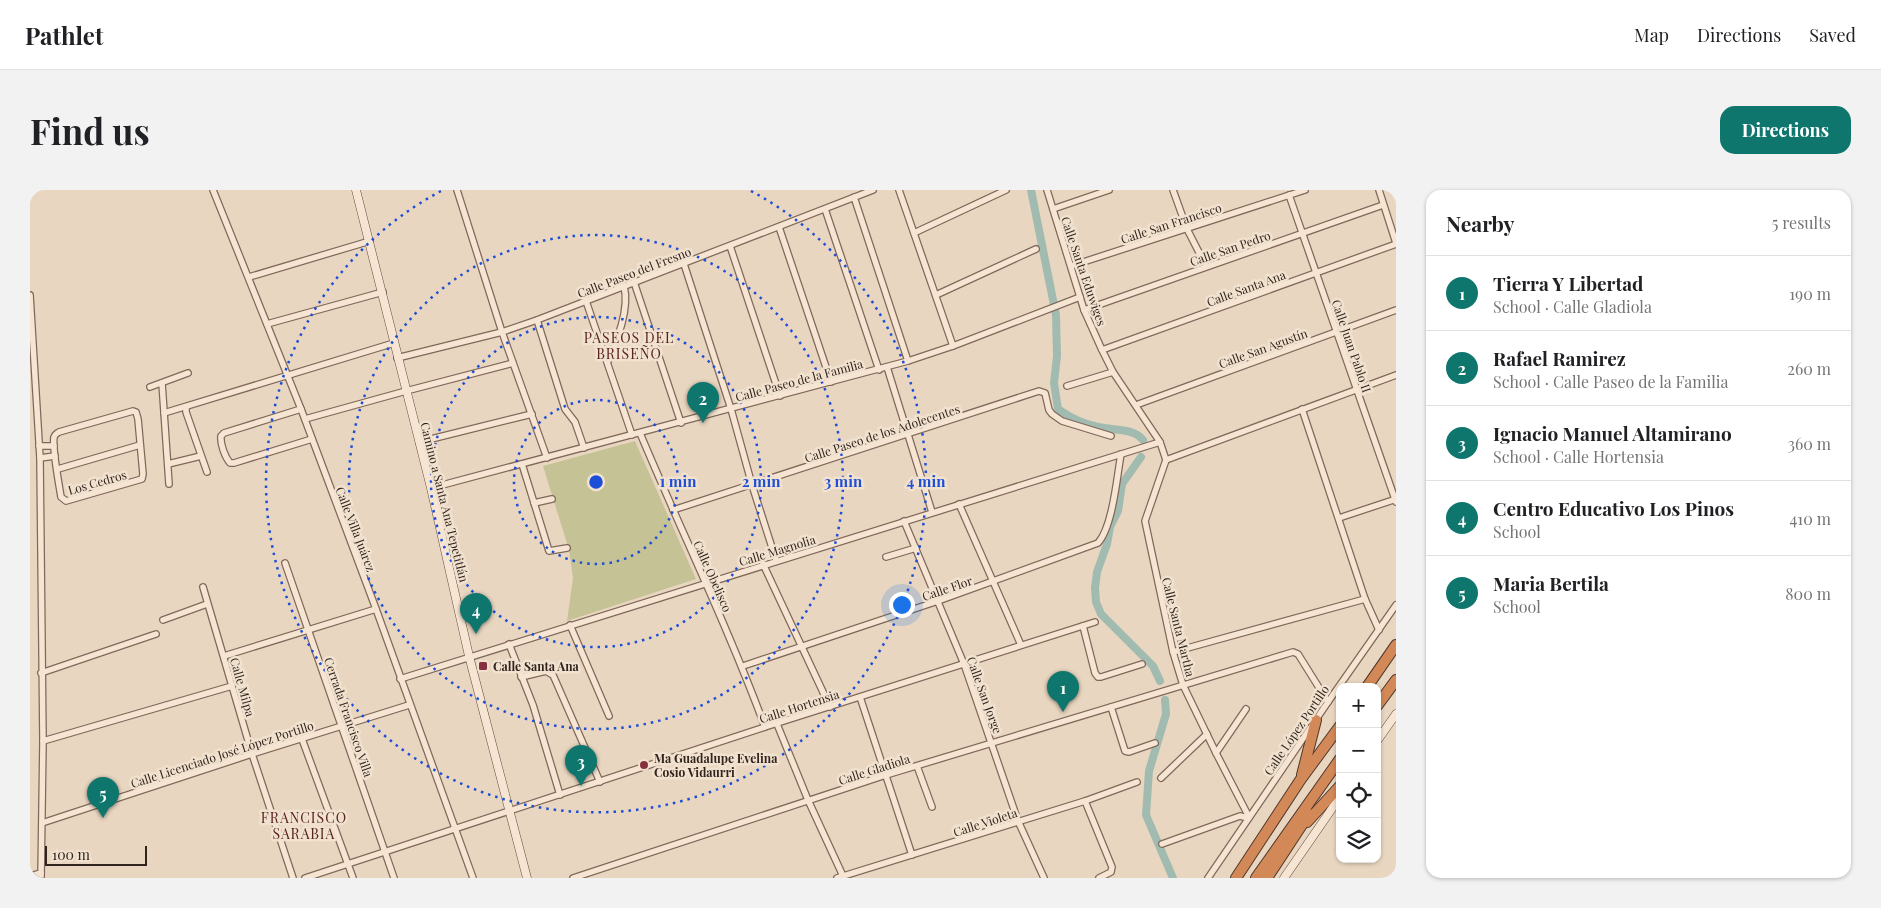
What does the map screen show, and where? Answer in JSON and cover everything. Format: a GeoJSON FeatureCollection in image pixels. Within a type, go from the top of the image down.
{"type":"FeatureCollection","features":[{"type":"Feature","properties":{"kind":"highway"},"geometry":{"type":"LineString","coordinates":[[1370,683],[1396,645]]}},
{"type":"Feature","properties":{"kind":"highway"},"geometry":{"type":"LineString","coordinates":[[1381,701],[1396,680]]}},
{"type":"Feature","properties":{"kind":"highway"},"geometry":{"type":"LineString","coordinates":[[1301,779],[1316,720]]}},
{"type":"Feature","properties":{"kind":"highway"},"geometry":{"type":"LineString","coordinates":[[1236,878],[1301,779],[1339,728]]}},
{"type":"Feature","properties":{"kind":"highway"},"geometry":{"type":"LineString","coordinates":[[1256,878],[1336,765]]}},
{"type":"Feature","properties":{"kind":"highway"},"geometry":{"type":"LineString","coordinates":[[1267,878],[1338,773]]}},
{"type":"Feature","properties":{"kind":"highway"},"geometry":{"type":"LineString","coordinates":[[1298,832],[1336,790]]}},
{"type":"Feature","properties":{"kind":"street","name":"Calle Villa Juárez"},"geometry":{"type":"LineString","coordinates":[[214,190],[301,409],[376,609],[409,705],[473,878]]}},
{"type":"Feature","properties":{"kind":"street","name":"Camino a Santa Ana Tepetitlán"},"geometry":{"type":"LineString","coordinates":[[356,190],[431,488],[469,656],[527,878]]}},
{"type":"Feature","properties":{"kind":"street"},"geometry":{"type":"LineString","coordinates":[[457,190],[502,332],[546,458]]}},
{"type":"Feature","properties":{"kind":"street","name":"Calle Paseo del Fresno"},"geometry":{"type":"LineString","coordinates":[[397,358],[502,332],[538,320],[873,190]]}},
{"type":"Feature","properties":{"kind":"street"},"geometry":{"type":"LineString","coordinates":[[899,190],[954,346]]}},
{"type":"Feature","properties":{"kind":"street"},"geometry":{"type":"LineString","coordinates":[[914,233],[1006,190]]}},
{"type":"Feature","properties":{"kind":"street","name":"Calle Santa Eduwiges"},"geometry":{"type":"LineString","coordinates":[[1047,190],[1084,310],[1113,372],[1160,442],[1166,460]]}},
{"type":"Feature","properties":{"kind":"street"},"geometry":{"type":"LineString","coordinates":[[1053,209],[1109,190]]}},
{"type":"Feature","properties":{"kind":"street"},"geometry":{"type":"LineString","coordinates":[[1173,190],[1187,229],[1206,266]]}},
{"type":"Feature","properties":{"kind":"street","name":"Calle San Francisco"},"geometry":{"type":"LineString","coordinates":[[1071,266],[1305,190]]}},
{"type":"Feature","properties":{"kind":"street"},"geometry":{"type":"LineString","coordinates":[[1379,190],[1396,243]]}},
{"type":"Feature","properties":{"kind":"street","name":"Calle Juan Pablo II"},"geometry":{"type":"LineString","coordinates":[[1289,195],[1395,500]]}},
{"type":"Feature","properties":{"kind":"street"},"geometry":{"type":"LineString","coordinates":[[854,197],[908,362]]}},
{"type":"Feature","properties":{"kind":"street","name":"Calle San Pedro"},"geometry":{"type":"LineString","coordinates":[[1084,310],[1383,205]]}},
{"type":"Feature","properties":{"kind":"street"},"geometry":{"type":"LineString","coordinates":[[825,209],[879,370]]}},
{"type":"Feature","properties":{"kind":"street"},"geometry":{"type":"LineString","coordinates":[[779,227],[831,382]]}},
{"type":"Feature","properties":{"kind":"street"},"geometry":{"type":"LineString","coordinates":[[249,277],[370,241]]}},
{"type":"Feature","properties":{"kind":"street","name":"Calle Santa Ana"},"geometry":{"type":"LineString","coordinates":[[1102,350],[1396,243]]}},
{"type":"Feature","properties":{"kind":"street"},"geometry":{"type":"LineString","coordinates":[[730,246],[780,396]]}},
{"type":"Feature","properties":{"kind":"street"},"geometry":{"type":"LineString","coordinates":[[936,295],[1036,249]]}},
{"type":"Feature","properties":{"kind":"street"},"geometry":{"type":"LineString","coordinates":[[684,264],[776,560]]}},
{"type":"Feature","properties":{"kind":"street"},"geometry":{"type":"LineString","coordinates":[[634,282],[681,423]]}},
{"type":"Feature","properties":{"kind":"street"},"geometry":{"type":"LineString","coordinates":[[608,362],[618,339],[626,296],[624,286]]}},
{"type":"Feature","properties":{"kind":"street"},"geometry":{"type":"LineString","coordinates":[[267,324],[383,292]]}},
{"type":"Feature","properties":{"kind":"street"},"geometry":{"type":"LineString","coordinates":[[30,295],[40,458],[43,741],[41,875],[30,876]]}},
{"type":"Feature","properties":{"kind":"street","name":"Calle Paseo de la Familia"},"geometry":{"type":"LineString","coordinates":[[431,488],[908,362],[1080,297]]}},
{"type":"Feature","properties":{"kind":"street"},"geometry":{"type":"LineString","coordinates":[[586,301],[632,435]]}},
{"type":"Feature","properties":{"kind":"street","name":"Calle San Agustín"},"geometry":{"type":"LineString","coordinates":[[1136,405],[1396,310]]}},
{"type":"Feature","properties":{"kind":"street"},"geometry":{"type":"LineString","coordinates":[[538,320],[566,409],[575,422],[584,448]]}},
{"type":"Feature","properties":{"kind":"street"},"geometry":{"type":"LineString","coordinates":[[164,414],[394,343]]}},
{"type":"Feature","properties":{"kind":"street"},"geometry":{"type":"LineString","coordinates":[[304,419],[513,363]]}},
{"type":"Feature","properties":{"kind":"street"},"geometry":{"type":"LineString","coordinates":[[887,367],[932,512]]}},
{"type":"Feature","properties":{"kind":"street"},"geometry":{"type":"LineString","coordinates":[[1067,386],[1113,372]]}},
{"type":"Feature","properties":{"kind":"street"},"geometry":{"type":"LineString","coordinates":[[150,386],[188,373]]}},
{"type":"Feature","properties":{"kind":"street"},"geometry":{"type":"LineString","coordinates":[[1166,460],[1396,374]]}},
{"type":"Feature","properties":{"kind":"street"},"geometry":{"type":"LineString","coordinates":[[162,383],[169,484]]}},
{"type":"Feature","properties":{"kind":"street","name":"Calle Paseo de los Adolecentes"},"geometry":{"type":"LineString","coordinates":[[673,510],[1039,391],[1044,393],[1052,414],[1062,421],[1111,436]]}},
{"type":"Feature","properties":{"kind":"street"},"geometry":{"type":"LineString","coordinates":[[186,407],[186,412],[207,472]]}},
{"type":"Feature","properties":{"kind":"street"},"geometry":{"type":"LineString","coordinates":[[301,409],[224,433],[220,440],[228,460],[230,463],[234,463],[312,439]]}},
{"type":"Feature","properties":{"kind":"street"},"geometry":{"type":"LineString","coordinates":[[1302,409],[1365,599],[1379,630]]}},
{"type":"Feature","properties":{"kind":"street","name":"Los Cedros"},"geometry":{"type":"LineString","coordinates":[[133,411],[137,415],[140,445],[143,474],[141,480],[66,501],[61,497],[54,446],[54,437],[59,432],[133,411]]}},
{"type":"Feature","properties":{"kind":"street"},"geometry":{"type":"LineString","coordinates":[[419,442],[532,414]]}},
{"type":"Feature","properties":{"kind":"street","name":"Calle Obelisco"},"geometry":{"type":"LineString","coordinates":[[640,433],[743,666],[766,727]]}},
{"type":"Feature","properties":{"kind":"street","name":"Calle Magnolia"},"geometry":{"type":"LineString","coordinates":[[400,678],[1160,442]]}},
{"type":"Feature","properties":{"kind":"street"},"geometry":{"type":"LineString","coordinates":[[58,469],[140,445]]}},
{"type":"Feature","properties":{"kind":"street"},"geometry":{"type":"LineString","coordinates":[[39,446],[54,446]]}},
{"type":"Feature","properties":{"kind":"street","name":"Calle Flor"},"geometry":{"type":"LineString","coordinates":[[743,666],[938,602],[1098,542],[1102,538],[1112,506],[1121,454]]}},
{"type":"Feature","properties":{"kind":"street"},"geometry":{"type":"LineString","coordinates":[[40,458],[55,456]]}},
{"type":"Feature","properties":{"kind":"street"},"geometry":{"type":"LineString","coordinates":[[168,464],[201,456]]}},
{"type":"Feature","properties":{"kind":"street","name":"Calle Santa Martha"},"geometry":{"type":"LineString","coordinates":[[1166,460],[1145,521],[1172,652],[1183,685],[1249,818]]}},
{"type":"Feature","properties":{"kind":"street"},"geometry":{"type":"LineString","coordinates":[[522,464],[549,551],[552,552],[566,548]]}},
{"type":"Feature","properties":{"kind":"street"},"geometry":{"type":"LineString","coordinates":[[534,503],[552,499]]}},
{"type":"Feature","properties":{"kind":"street"},"geometry":{"type":"LineString","coordinates":[[1339,518],[1395,500]]}},
{"type":"Feature","properties":{"kind":"street"},"geometry":{"type":"LineString","coordinates":[[959,504],[1021,646]]}},
{"type":"Feature","properties":{"kind":"street","name":"Calle San Jorge"},"geometry":{"type":"LineString","coordinates":[[904,520],[964,664],[1018,821],[1044,878]]}},
{"type":"Feature","properties":{"kind":"street"},"geometry":{"type":"LineString","coordinates":[[886,558],[916,548]]}},
{"type":"Feature","properties":{"kind":"street","name":"Cerrada Francisco Villa"},"geometry":{"type":"LineString","coordinates":[[286,562],[394,878]]}},
{"type":"Feature","properties":{"kind":"street"},"geometry":{"type":"LineString","coordinates":[[763,564],[830,707]]}},
{"type":"Feature","properties":{"kind":"street","name":"Calle Milpa"},"geometry":{"type":"LineString","coordinates":[[202,587],[252,754],[293,878]]}},
{"type":"Feature","properties":{"kind":"street"},"geometry":{"type":"LineString","coordinates":[[1172,652],[1365,599]]}},
{"type":"Feature","properties":{"kind":"street"},"geometry":{"type":"LineString","coordinates":[[163,620],[207,604]]}},
{"type":"Feature","properties":{"kind":"street","name":"Calle López Portillo"},"geometry":{"type":"LineString","coordinates":[[1208,878],[1396,605]]}},
{"type":"Feature","properties":{"kind":"street"},"geometry":{"type":"LineString","coordinates":[[224,656],[376,609]]}},
{"type":"Feature","properties":{"kind":"street","name":"Calle Hortensia"},"geometry":{"type":"LineString","coordinates":[[305,878],[766,727],[1095,622]]}},
{"type":"Feature","properties":{"kind":"street"},"geometry":{"type":"LineString","coordinates":[[570,625],[609,716]]}},
{"type":"Feature","properties":{"kind":"street"},"geometry":{"type":"LineString","coordinates":[[1083,626],[1095,673],[1098,677],[1101,678],[1142,664]]}},
{"type":"Feature","properties":{"kind":"street"},"geometry":{"type":"LineString","coordinates":[[41,673],[156,634]]}},
{"type":"Feature","properties":{"kind":"street"},"geometry":{"type":"LineString","coordinates":[[509,644],[533,705],[560,795]]}},
{"type":"Feature","properties":{"kind":"street","name":"Calle Gladiola"},"geometry":{"type":"LineString","coordinates":[[572,878],[886,775],[1295,652],[1328,702]]}},
{"type":"Feature","properties":{"kind":"street"},"geometry":{"type":"LineString","coordinates":[[521,677],[546,671],[553,675],[600,782]]}},
{"type":"Feature","properties":{"kind":"street"},"geometry":{"type":"LineString","coordinates":[[43,741],[232,686]]}},
{"type":"Feature","properties":{"kind":"street"},"geometry":{"type":"LineString","coordinates":[[860,697],[912,855]]}},
{"type":"Feature","properties":{"kind":"street","name":"Calle Licenciado José López Portillo"},"geometry":{"type":"LineString","coordinates":[[42,823],[409,705]]}},
{"type":"Feature","properties":{"kind":"street"},"geometry":{"type":"LineString","coordinates":[[1111,707],[1125,751],[1129,752],[1155,743]]}},
{"type":"Feature","properties":{"kind":"street"},"geometry":{"type":"LineString","coordinates":[[1216,753],[1246,708]]}},
{"type":"Feature","properties":{"kind":"street"},"geometry":{"type":"LineString","coordinates":[[1381,735],[1396,714]]}},
{"type":"Feature","properties":{"kind":"street"},"geometry":{"type":"LineString","coordinates":[[777,724],[840,877]]}},
{"type":"Feature","properties":{"kind":"street"},"geometry":{"type":"LineString","coordinates":[[1161,778],[1206,734]]}},
{"type":"Feature","properties":{"kind":"street"},"geometry":{"type":"LineString","coordinates":[[302,739],[353,878]]}},
{"type":"Feature","properties":{"kind":"street"},"geometry":{"type":"LineString","coordinates":[[917,766],[932,807]]}},
{"type":"Feature","properties":{"kind":"street","name":"Calle Violeta"},"geometry":{"type":"LineString","coordinates":[[840,877],[856,875],[1137,782]]}},
{"type":"Feature","properties":{"kind":"street"},"geometry":{"type":"LineString","coordinates":[[1084,801],[1112,867],[1112,872],[1099,878]]}},
{"type":"Feature","properties":{"kind":"street"},"geometry":{"type":"LineString","coordinates":[[1284,878],[1336,803]]}},
{"type":"Feature","properties":{"kind":"street"},"geometry":{"type":"LineString","coordinates":[[1162,844],[1240,816],[1249,818]]}},
{"type":"Feature","properties":{"kind":"shaded area"},"geometry":{"type":"Polygon","coordinates":[[[635,441],[696,579],[567,621],[573,578],[569,550],[543,466],[635,441]]]}},
{"type":"Feature","properties":{"kind":"waterway"},"geometry":{"type":"LineString","coordinates":[[1031,190],[1056,315],[1057,356],[1054,383],[1058,409],[1087,424],[1128,431],[1143,440]]}},
{"type":"Feature","properties":{"kind":"waterway"},"geometry":{"type":"LineString","coordinates":[[1141,457],[1122,484],[1118,511],[1110,527],[1107,544],[1097,572],[1096,602],[1101,614],[1153,666],[1160,681]]}},
{"type":"Feature","properties":{"kind":"waterway"},"geometry":{"type":"LineString","coordinates":[[1165,700],[1166,714],[1149,771],[1146,815],[1173,878]]}},
{"type":"Feature","properties":{"kind":"place","name":"Rafael Ramirez"},"geometry":{"type":"Point","coordinates":[703,423]}},
{"type":"Feature","properties":{"kind":"place","name":"Centro Educativo Los Pinos"},"geometry":{"type":"Point","coordinates":[476,634]}},
{"type":"Feature","properties":{"kind":"place","name":"Calle Santa Ana"},"geometry":{"type":"Point","coordinates":[483,666]}},
{"type":"Feature","properties":{"kind":"place","name":"Tierra Y Libertad"},"geometry":{"type":"Point","coordinates":[1063,712]}},
{"type":"Feature","properties":{"kind":"place","name":"Ma Guadalupe Evelina Cosio Vidaurri"},"geometry":{"type":"Point","coordinates":[644,765]}},
{"type":"Feature","properties":{"kind":"place","name":"Ignacio Manuel Altamirano"},"geometry":{"type":"Point","coordinates":[581,786]}},
{"type":"Feature","properties":{"kind":"place","name":"Maria Bertila"},"geometry":{"type":"Point","coordinates":[103,818]}},
{"type":"Feature","properties":{"kind":"district","name":"PASEOS DEL BRISEÑO"},"geometry":{"type":"Point","coordinates":[629,346]}},
{"type":"Feature","properties":{"kind":"district","name":"FRANCISCO SARABIA"},"geometry":{"type":"Point","coordinates":[304,826]}}]}
